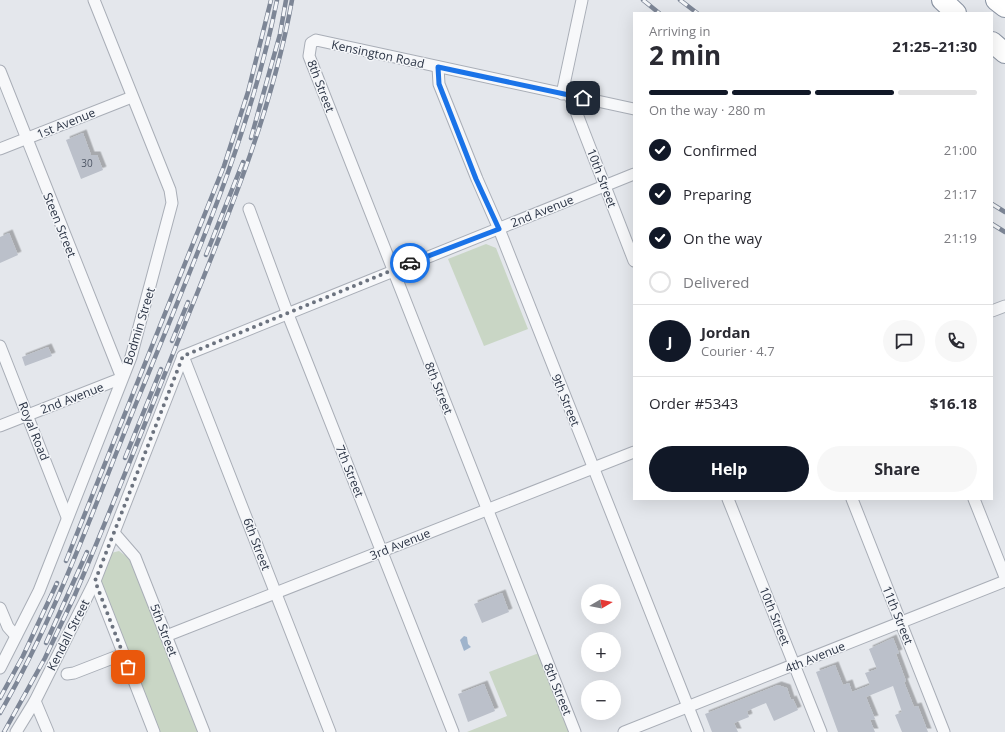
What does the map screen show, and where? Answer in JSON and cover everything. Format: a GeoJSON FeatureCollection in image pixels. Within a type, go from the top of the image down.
{"type":"FeatureCollection","features":[{"type":"Feature","properties":{"kind":"highway"},"geometry":{"type":"LineString","coordinates":[[942,0],[955,12]]}},
{"type":"Feature","properties":{"kind":"highway"},"geometry":{"type":"LineString","coordinates":[[996,0],[1005,8]]}},
{"type":"Feature","properties":{"kind":"highway"},"geometry":{"type":"LineString","coordinates":[[993,43],[1005,53]]}},
{"type":"Feature","properties":{"kind":"street","name":"Bodmin Street"},"geometry":{"type":"LineString","coordinates":[[0,668],[39,591],[131,357],[172,203],[170,190],[94,0]]}},
{"type":"Feature","properties":{"kind":"street"},"geometry":{"type":"LineString","coordinates":[[566,95],[582,0]]}},
{"type":"Feature","properties":{"kind":"street","name":"Kensington Road"},"geometry":{"type":"LineString","coordinates":[[310,43],[316,40],[633,110]]}},
{"type":"Feature","properties":{"kind":"street","name":"8th Street"},"geometry":{"type":"LineString","coordinates":[[310,43],[309,56],[575,732]]}},
{"type":"Feature","properties":{"kind":"street","name":"9th Street"},"geometry":{"type":"LineString","coordinates":[[438,67],[439,84],[476,179],[499,229],[698,732]]}},
{"type":"Feature","properties":{"kind":"street","name":"Steen Street"},"geometry":{"type":"LineString","coordinates":[[0,71],[122,378]]}},
{"type":"Feature","properties":{"kind":"street","name":"10th Street"},"geometry":{"type":"LineString","coordinates":[[566,95],[633,258]]}},
{"type":"Feature","properties":{"kind":"street","name":"1st Avenue"},"geometry":{"type":"LineString","coordinates":[[0,149],[132,96]]}},
{"type":"Feature","properties":{"kind":"street","name":"2nd Avenue"},"geometry":{"type":"LineString","coordinates":[[183,356],[287,312],[499,229],[633,174]]}},
{"type":"Feature","properties":{"kind":"street","name":"7th Street"},"geometry":{"type":"LineString","coordinates":[[249,209],[287,312],[453,732]]}},
{"type":"Feature","properties":{"kind":"street"},"geometry":{"type":"LineString","coordinates":[[993,311],[1005,306]]}},
{"type":"Feature","properties":{"kind":"street","name":"Royal Road"},"geometry":{"type":"LineString","coordinates":[[0,346],[67,517]]}},
{"type":"Feature","properties":{"kind":"street","name":"Kendall Street"},"geometry":{"type":"LineString","coordinates":[[16,732],[35,701],[95,581],[115,534],[183,356]]}},
{"type":"Feature","properties":{"kind":"street","name":"6th Street"},"geometry":{"type":"LineString","coordinates":[[183,356],[277,593],[330,732]]}},
{"type":"Feature","properties":{"kind":"street","name":"2nd Avenue"},"geometry":{"type":"LineString","coordinates":[[0,426],[122,378]]}},
{"type":"Feature","properties":{"kind":"street","name":"3rd Avenue"},"geometry":{"type":"LineString","coordinates":[[166,636],[633,452]]}},
{"type":"Feature","properties":{"kind":"street","name":"10th Street"},"geometry":{"type":"LineString","coordinates":[[728,500],[821,732]]}},
{"type":"Feature","properties":{"kind":"street","name":"11th Street"},"geometry":{"type":"LineString","coordinates":[[852,500],[944,732]]}},
{"type":"Feature","properties":{"kind":"street"},"geometry":{"type":"LineString","coordinates":[[974,500],[1005,577]]}},
{"type":"Feature","properties":{"kind":"street","name":"5th Street"},"geometry":{"type":"LineString","coordinates":[[115,534],[135,557],[204,732]]}},
{"type":"Feature","properties":{"kind":"street"},"geometry":{"type":"LineString","coordinates":[[95,581],[154,732]]}},
{"type":"Feature","properties":{"kind":"street","name":"4th Avenue"},"geometry":{"type":"LineString","coordinates":[[624,732],[688,708],[1005,581]]}},
{"type":"Feature","properties":{"kind":"street"},"geometry":{"type":"LineString","coordinates":[[0,608],[8,627],[16,636]]}},
{"type":"Feature","properties":{"kind":"street"},"geometry":{"type":"LineString","coordinates":[[67,674],[74,673],[123,654]]}},
{"type":"Feature","properties":{"kind":"street"},"geometry":{"type":"LineString","coordinates":[[35,701],[48,732]]}},
{"type":"Feature","properties":{"kind":"green space"},"geometry":{"type":"Polygon","coordinates":[[[486,244],[496,248],[528,329],[484,346],[448,259],[486,244]]]}},
{"type":"Feature","properties":{"kind":"green space"},"geometry":{"type":"Polygon","coordinates":[[[119,551],[130,559],[134,568],[199,732],[158,732],[100,581],[111,553],[119,551]]]}},
{"type":"Feature","properties":{"kind":"green space"},"geometry":{"type":"Polygon","coordinates":[[[539,653],[570,732],[467,732],[507,716],[489,672],[539,653]]]}},
{"type":"Feature","properties":{"kind":"water"},"geometry":{"type":"Polygon","coordinates":[[[464,636],[467,637],[468,644],[471,647],[464,651],[460,640],[464,636]]]}},
{"type":"Feature","properties":{"kind":"building"},"geometry":{"type":"Polygon","coordinates":[[[83,133],[91,155],[97,155],[103,170],[81,179],[66,140],[83,133]]]}},
{"type":"Feature","properties":{"kind":"building"},"geometry":{"type":"Polygon","coordinates":[[[9,233],[18,255],[0,263],[0,237],[9,233]]]}},
{"type":"Feature","properties":{"kind":"building"},"geometry":{"type":"Polygon","coordinates":[[[48,347],[52,356],[25,366],[22,357],[48,347]]]}},
{"type":"Feature","properties":{"kind":"building"},"geometry":{"type":"Polygon","coordinates":[[[502,593],[509,612],[482,623],[474,604],[502,593]]]}},
{"type":"Feature","properties":{"kind":"building"},"geometry":{"type":"Polygon","coordinates":[[[893,638],[899,653],[896,654],[906,681],[904,682],[914,707],[918,706],[928,732],[902,732],[895,715],[902,712],[893,686],[866,697],[875,719],[870,720],[875,732],[838,732],[816,672],[835,665],[843,685],[849,683],[852,692],[870,685],[865,673],[877,669],[869,649],[893,638]]]}},
{"type":"Feature","properties":{"kind":"building"},"geometry":{"type":"Polygon","coordinates":[[[484,684],[495,711],[468,722],[458,694],[484,684]]]}},
{"type":"Feature","properties":{"kind":"building"},"geometry":{"type":"Polygon","coordinates":[[[778,685],[787,688],[791,700],[793,699],[798,710],[774,721],[766,703],[747,711],[749,717],[734,723],[738,732],[712,732],[705,714],[778,685]]]}},
{"type":"Feature","properties":{"kind":"railway"},"geometry":{"type":"LineString","coordinates":[[66,561],[224,166],[248,92],[271,0]]}},
{"type":"Feature","properties":{"kind":"railway"},"geometry":{"type":"LineString","coordinates":[[0,713],[41,635],[59,594],[219,198],[252,100],[266,51],[277,0]]}},
{"type":"Feature","properties":{"kind":"railway"},"geometry":{"type":"LineString","coordinates":[[251,138],[280,34],[286,0]]}},
{"type":"Feature","properties":{"kind":"railway"},"geometry":{"type":"LineString","coordinates":[[4,732],[45,658],[74,597],[117,494],[233,203],[261,123],[273,83],[292,0]]}},
{"type":"Feature","properties":{"kind":"railway"},"geometry":{"type":"LineString","coordinates":[[643,0],[658,12]]}},
{"type":"Feature","properties":{"kind":"railway"},"geometry":{"type":"LineString","coordinates":[[680,0],[696,12]]}},
{"type":"Feature","properties":{"kind":"railway"},"geometry":{"type":"LineString","coordinates":[[206,255],[243,162]]}},
{"type":"Feature","properties":{"kind":"railway"},"geometry":{"type":"LineString","coordinates":[[993,205],[1005,212]]}},
{"type":"Feature","properties":{"kind":"railway"},"geometry":{"type":"LineString","coordinates":[[993,225],[1005,232]]}},
{"type":"Feature","properties":{"kind":"railway"},"geometry":{"type":"LineString","coordinates":[[172,341],[188,302]]}},
{"type":"Feature","properties":{"kind":"railway"},"geometry":{"type":"LineString","coordinates":[[125,458],[161,369]]}},
{"type":"Feature","properties":{"kind":"railway"},"geometry":{"type":"LineString","coordinates":[[46,643],[87,552]]}},
{"type":"Feature","properties":{"kind":"railway"},"geometry":{"type":"LineString","coordinates":[[0,698],[23,656],[57,583]]}},
{"type":"Feature","properties":{"kind":"way so far"},"geometry":{"type":"LineString","coordinates":[[128,667],[95,581],[115,534],[183,356],[287,312],[410,263]]}},
{"type":"Feature","properties":{"kind":"route"},"geometry":{"type":"LineString","coordinates":[[410,263],[499,229],[476,179],[439,84],[438,67],[583,98]]}}]}
